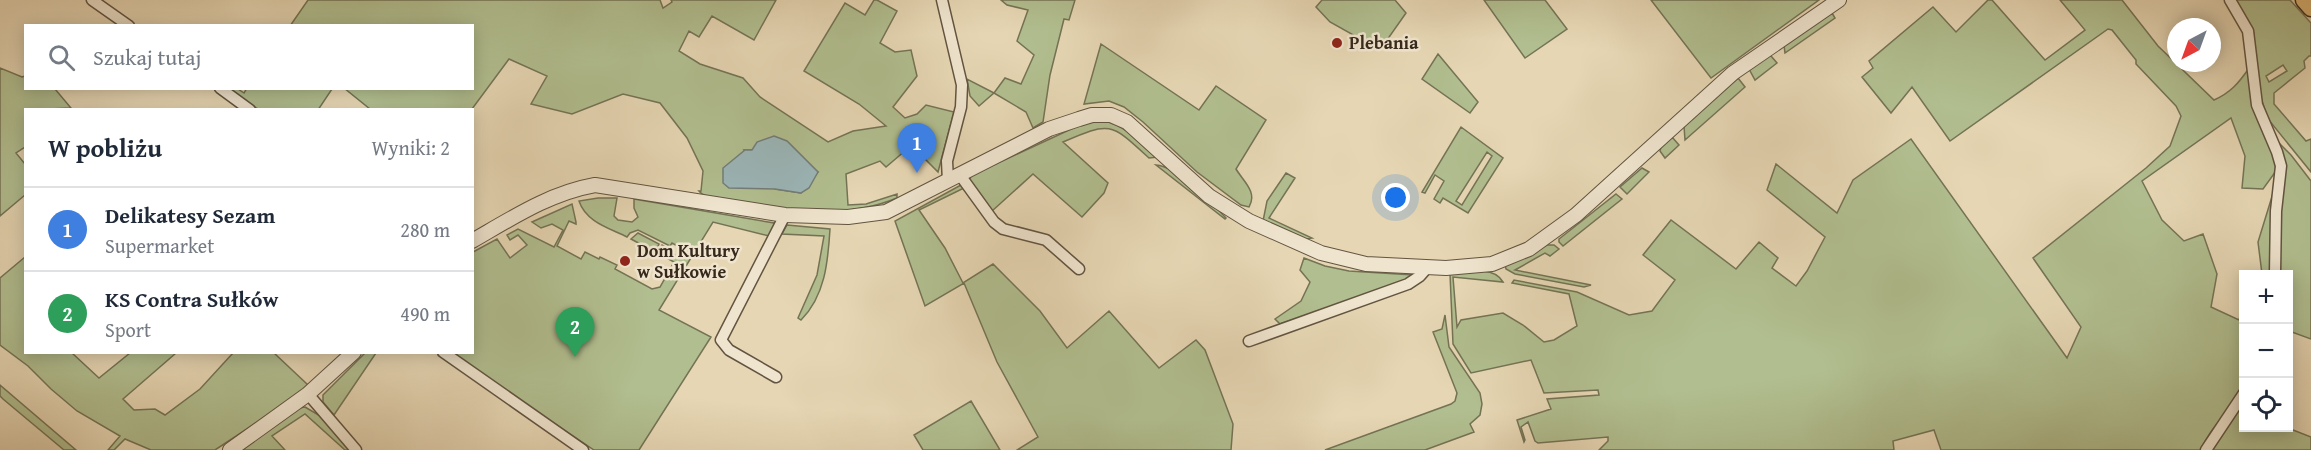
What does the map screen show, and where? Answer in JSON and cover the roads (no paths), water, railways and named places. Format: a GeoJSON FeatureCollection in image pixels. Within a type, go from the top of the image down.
{"type":"FeatureCollection","features":[{"type":"Feature","properties":{"kind":"main road"},"geometry":{"type":"LineString","coordinates":[[2304,0],[2311,8]]}},
{"type":"Feature","properties":{"kind":"street"},"geometry":{"type":"LineString","coordinates":[[92,0],[126,24]]}},
{"type":"Feature","properties":{"kind":"street"},"geometry":{"type":"LineString","coordinates":[[942,0],[962,85],[961,107],[947,161],[954,178],[1003,229],[1046,240],[1079,269]]}},
{"type":"Feature","properties":{"kind":"street"},"geometry":{"type":"LineString","coordinates":[[474,240],[546,199],[571,189],[595,185],[785,215],[848,218],[886,212],[1049,129],[1092,115],[1111,115],[1127,122],[1209,196],[1236,214],[1280,236],[1337,258],[1366,264],[1427,268],[1492,264],[1529,249],[1576,215],[1733,73],[1839,0]]}},
{"type":"Feature","properties":{"kind":"street"},"geometry":{"type":"LineString","coordinates":[[2230,0],[2248,32],[2257,105],[2281,166],[2276,211],[2275,270]]}},
{"type":"Feature","properties":{"kind":"street"},"geometry":{"type":"LineString","coordinates":[[223,90],[247,108]]}},
{"type":"Feature","properties":{"kind":"street"},"geometry":{"type":"LineString","coordinates":[[776,377],[729,350],[721,340],[785,215]]}},
{"type":"Feature","properties":{"kind":"street"},"geometry":{"type":"LineString","coordinates":[[1249,341],[1408,284],[1427,268]]}},
{"type":"Feature","properties":{"kind":"street"},"geometry":{"type":"LineString","coordinates":[[230,450],[308,394],[352,354]]}},
{"type":"Feature","properties":{"kind":"street"},"geometry":{"type":"LineString","coordinates":[[446,354],[583,450]]}},
{"type":"Feature","properties":{"kind":"street"},"geometry":{"type":"LineString","coordinates":[[308,394],[356,450]]}},
{"type":"Feature","properties":{"kind":"street"},"geometry":{"type":"LineString","coordinates":[[2205,450],[2239,400]]}},
{"type":"Feature","properties":{"kind":"water"},"geometry":{"type":"Polygon","coordinates":[[[774,136],[787,141],[818,172],[809,188],[801,193],[775,189],[729,188],[723,183],[723,168],[745,150],[752,150],[757,142],[774,136]]]}},
{"type":"Feature","properties":{"kind":"place","name":"Plebania"},"geometry":{"type":"Point","coordinates":[1337,43]}},
{"type":"Feature","properties":{"kind":"place","name":"Delikatesy Sezam"},"geometry":{"type":"Point","coordinates":[917,173]}},
{"type":"Feature","properties":{"kind":"place","name":"Dom Kultury w Sułkowie"},"geometry":{"type":"Point","coordinates":[625,261]}},
{"type":"Feature","properties":{"kind":"place","name":"KS Contra Sułków"},"geometry":{"type":"Point","coordinates":[575,357]}}]}
